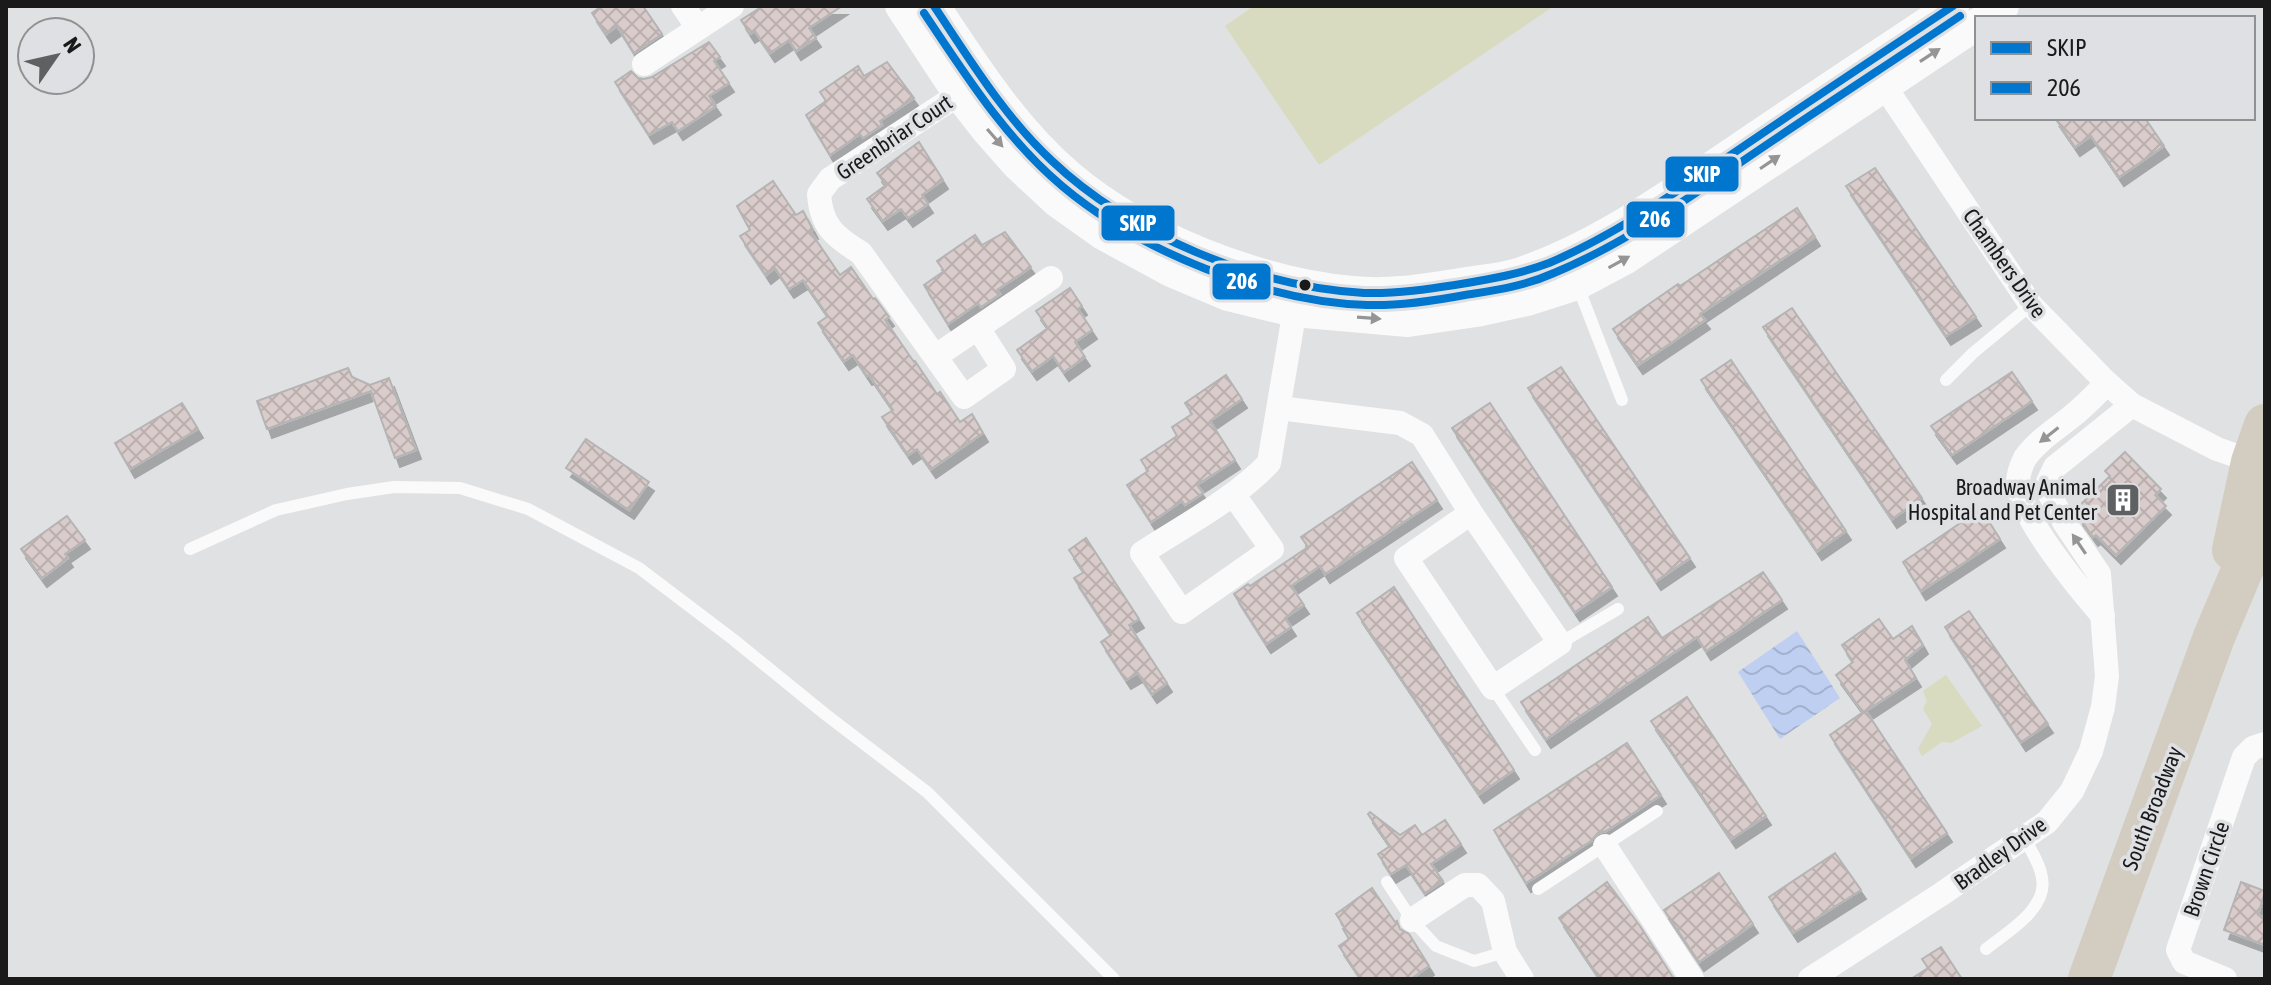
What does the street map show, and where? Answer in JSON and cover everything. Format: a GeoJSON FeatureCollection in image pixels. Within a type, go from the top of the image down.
{"type":"FeatureCollection","features":[{"type":"Feature","properties":{"kind":"highway","name":"South Broadway"},"geometry":{"type":"LineString","coordinates":[[2214,637],[2261,451]]}},
{"type":"Feature","properties":{"kind":"highway","name":"South Broadway"},"geometry":{"type":"LineString","coordinates":[[2089,979],[2214,637],[2265,516]]}},
{"type":"Feature","properties":{"kind":"street"},"geometry":{"type":"LineString","coordinates":[[683,6],[698,28]]}},
{"type":"Feature","properties":{"kind":"street"},"geometry":{"type":"LineString","coordinates":[[644,64],[732,6]]}},
{"type":"Feature","properties":{"kind":"street"},"geometry":{"type":"LineString","coordinates":[[901,6],[971,86],[1005,108],[1068,175],[1110,208],[1182,244],[1239,267],[1296,298],[1405,292],[1518,274],[1571,270],[1626,258],[1876,74],[1953,6]]}},
{"type":"Feature","properties":{"kind":"street"},"geometry":{"type":"LineString","coordinates":[[934,6],[971,86]]}},
{"type":"Feature","properties":{"kind":"street"},"geometry":{"type":"LineString","coordinates":[[1876,74],[1975,25]]}},
{"type":"Feature","properties":{"kind":"street","name":"Chambers Drive"},"geometry":{"type":"LineString","coordinates":[[1876,74],[2031,305],[2107,383],[2132,405],[2217,449],[2261,451]]}},
{"type":"Feature","properties":{"kind":"street","name":"Greenbriar Court"},"geometry":{"type":"LineString","coordinates":[[971,86],[830,179],[819,194],[820,212],[837,238],[861,253],[964,397],[1004,369],[978,328]]}},
{"type":"Feature","properties":{"kind":"street"},"geometry":{"type":"LineString","coordinates":[[936,356],[1051,278]]}},
{"type":"Feature","properties":{"kind":"street"},"geometry":{"type":"LineString","coordinates":[[1233,494],[1272,549],[1182,612],[1142,553],[1233,494],[1269,463],[1296,298]]}},
{"type":"Feature","properties":{"kind":"street"},"geometry":{"type":"LineString","coordinates":[[2103,616],[2068,576],[2022,499],[2018,482],[2023,461],[2038,443],[2074,415],[2107,383]]}},
{"type":"Feature","properties":{"kind":"street","name":"Bradley Drive"},"geometry":{"type":"LineString","coordinates":[[1810,979],[2047,822],[2072,791],[2091,751],[2103,707],[2107,676],[2103,616],[2099,574],[2064,522],[2051,497],[2048,482],[2055,467],[2132,405]]}},
{"type":"Feature","properties":{"kind":"street"},"geometry":{"type":"LineString","coordinates":[[1279,408],[1400,423],[1422,435],[1560,643],[1493,688],[1406,558],[1471,513]]}},
{"type":"Feature","properties":{"kind":"street","name":"Brown Circle"},"geometry":{"type":"LineString","coordinates":[[2225,979],[2184,962],[2178,950],[2244,757],[2253,748],[2265,744]]}},
{"type":"Feature","properties":{"kind":"street"},"geometry":{"type":"LineString","coordinates":[[1605,846],[1692,979]]}},
{"type":"Feature","properties":{"kind":"street"},"geometry":{"type":"LineString","coordinates":[[1412,920],[1465,885],[1478,885],[1493,901],[1505,952],[1522,979]]}},
{"type":"Feature","properties":{"kind":"lane"},"geometry":{"type":"LineString","coordinates":[[1571,270],[1622,400]]}},
{"type":"Feature","properties":{"kind":"lane"},"geometry":{"type":"LineString","coordinates":[[1946,380],[2031,305]]}},
{"type":"Feature","properties":{"kind":"lane"},"geometry":{"type":"LineString","coordinates":[[190,549],[276,510],[394,487],[460,488],[528,509],[639,568],[927,792],[1114,979]]}},
{"type":"Feature","properties":{"kind":"lane"},"geometry":{"type":"LineString","coordinates":[[1560,643],[1618,609]]}},
{"type":"Feature","properties":{"kind":"lane"},"geometry":{"type":"LineString","coordinates":[[1493,688],[1535,750]]}},
{"type":"Feature","properties":{"kind":"lane"},"geometry":{"type":"LineString","coordinates":[[1538,889],[1657,811]]}},
{"type":"Feature","properties":{"kind":"lane"},"geometry":{"type":"LineString","coordinates":[[1986,949],[2026,916],[2038,901],[2043,888],[2042,876],[2024,838]]}},
{"type":"Feature","properties":{"kind":"lane"},"geometry":{"type":"LineString","coordinates":[[1387,882],[1412,920],[1436,946],[1474,961],[1505,952]]}},
{"type":"Feature","properties":{"kind":"green space"},"geometry":{"type":"Polygon","coordinates":[[[1254,6],[1554,6],[1319,165],[1225,26],[1254,6]]]}},
{"type":"Feature","properties":{"kind":"green space"},"geometry":{"type":"Polygon","coordinates":[[[1946,675],[1982,726],[1951,743],[1942,742],[1922,756],[1918,749],[1932,724],[1923,709],[1927,701],[1923,691],[1946,675]]]}},
{"type":"Feature","properties":{"kind":"water"},"geometry":{"type":"Polygon","coordinates":[[[1797,631],[1840,698],[1780,739],[1738,672],[1797,631]]]}},
{"type":"Feature","properties":{"kind":"building"},"geometry":{"type":"Polygon","coordinates":[[[602,6],[643,6],[662,34],[634,53],[617,26],[606,34],[592,13],[602,6]]]}},
{"type":"Feature","properties":{"kind":"building"},"geometry":{"type":"Polygon","coordinates":[[[763,6],[842,6],[809,28],[816,38],[796,51],[789,40],[770,53],[755,31],[750,34],[741,20],[763,6]]]}},
{"type":"Feature","properties":{"kind":"building"},"geometry":{"type":"Polygon","coordinates":[[[709,42],[720,57],[714,61],[729,83],[709,96],[716,106],[678,131],[672,122],[649,135],[615,82],[631,71],[638,78],[652,77],[709,42]]]}},
{"type":"Feature","properties":{"kind":"building"},"geometry":{"type":"Polygon","coordinates":[[[887,62],[914,98],[880,121],[882,125],[863,138],[860,134],[830,155],[806,115],[826,101],[820,92],[858,66],[864,76],[887,62]]]}},
{"type":"Feature","properties":{"kind":"building"},"geometry":{"type":"Polygon","coordinates":[[[2056,120],[2146,120],[2164,146],[2119,177],[2091,136],[2075,147],[2056,120]]]}},
{"type":"Feature","properties":{"kind":"building"},"geometry":{"type":"Polygon","coordinates":[[[919,142],[943,180],[922,195],[928,204],[908,218],[901,209],[883,221],[867,199],[886,185],[877,173],[919,142]]]}},
{"type":"Feature","properties":{"kind":"building"},"geometry":{"type":"Polygon","coordinates":[[[1875,168],[1976,317],[1946,336],[1846,186],[1875,168]]]}},
{"type":"Feature","properties":{"kind":"building"},"geometry":{"type":"Polygon","coordinates":[[[773,181],[796,215],[803,211],[813,230],[810,231],[840,275],[851,267],[889,317],[885,320],[914,362],[960,422],[972,414],[983,433],[931,469],[917,449],[908,455],[882,417],[893,410],[853,355],[844,361],[818,323],[828,316],[803,280],[789,289],[775,268],[766,275],[740,236],[750,230],[737,206],[773,181]]]}},
{"type":"Feature","properties":{"kind":"building"},"geometry":{"type":"Polygon","coordinates":[[[1797,208],[1815,237],[1700,314],[1705,320],[1638,365],[1613,329],[1797,208]]]}},
{"type":"Feature","properties":{"kind":"building"},"geometry":{"type":"Polygon","coordinates":[[[1005,232],[1031,267],[997,290],[1000,294],[981,307],[978,303],[948,324],[924,285],[944,271],[937,261],[975,235],[982,245],[1005,232]]]}},
{"type":"Feature","properties":{"kind":"building"},"geometry":{"type":"Polygon","coordinates":[[[1070,288],[1082,306],[1078,309],[1092,330],[1075,342],[1085,357],[1064,372],[1053,356],[1032,371],[1017,350],[1048,328],[1036,311],[1070,288]]]}},
{"type":"Feature","properties":{"kind":"building"},"geometry":{"type":"Polygon","coordinates":[[[1792,308],[1922,498],[1892,519],[1763,327],[1792,308]]]}},
{"type":"Feature","properties":{"kind":"building"},"geometry":{"type":"Polygon","coordinates":[[[1731,360],[1846,531],[1817,551],[1701,380],[1731,360]]]}},
{"type":"Feature","properties":{"kind":"building"},"geometry":{"type":"Polygon","coordinates":[[[1561,367],[1690,558],[1656,581],[1528,388],[1561,367]]]}},
{"type":"Feature","properties":{"kind":"building"},"geometry":{"type":"Polygon","coordinates":[[[348,368],[352,377],[370,385],[389,378],[416,450],[395,458],[371,391],[267,429],[257,401],[348,368]]]}},
{"type":"Feature","properties":{"kind":"building"},"geometry":{"type":"Polygon","coordinates":[[[2012,372],[2032,401],[1952,455],[1931,426],[2012,372]]]}},
{"type":"Feature","properties":{"kind":"building"},"geometry":{"type":"Polygon","coordinates":[[[1226,375],[1242,399],[1210,421],[1235,460],[1197,485],[1203,493],[1185,505],[1182,501],[1151,522],[1127,485],[1148,471],[1141,460],[1177,436],[1172,427],[1192,414],[1185,403],[1226,375]]]}},
{"type":"Feature","properties":{"kind":"building"},"geometry":{"type":"Polygon","coordinates":[[[182,403],[198,429],[130,469],[115,443],[182,403]]]}},
{"type":"Feature","properties":{"kind":"building"},"geometry":{"type":"Polygon","coordinates":[[[1490,403],[1612,587],[1575,612],[1452,428],[1490,403]]]}},
{"type":"Feature","properties":{"kind":"building"},"geometry":{"type":"Polygon","coordinates":[[[586,439],[649,482],[629,510],[566,468],[586,439]]]}},
{"type":"Feature","properties":{"kind":"building","name":"Broadway Animal Hospital and Pet Center"},"geometry":{"type":"Polygon","coordinates":[[[2125,452],[2161,489],[2155,495],[2166,506],[2116,555],[2096,535],[2093,537],[2078,516],[2083,513],[2078,507],[2110,476],[2105,471],[2125,452]]]}},
{"type":"Feature","properties":{"kind":"building"},"geometry":{"type":"Polygon","coordinates":[[[1412,462],[1437,500],[1325,574],[1320,566],[1291,586],[1304,605],[1285,618],[1291,627],[1266,644],[1234,594],[1308,547],[1301,537],[1412,462]]]}},
{"type":"Feature","properties":{"kind":"building"},"geometry":{"type":"Polygon","coordinates":[[[1981,509],[2000,539],[1921,591],[1903,562],[1981,509]]]}},
{"type":"Feature","properties":{"kind":"building"},"geometry":{"type":"Polygon","coordinates":[[[67,516],[85,540],[65,554],[68,558],[42,578],[21,549],[67,516]]]}},
{"type":"Feature","properties":{"kind":"building"},"geometry":{"type":"Polygon","coordinates":[[[1086,538],[1139,619],[1129,625],[1167,683],[1152,694],[1138,673],[1126,680],[1101,642],[1111,635],[1074,578],[1084,572],[1069,550],[1086,538]]]}},
{"type":"Feature","properties":{"kind":"building"},"geometry":{"type":"Polygon","coordinates":[[[1763,572],[1782,600],[1706,651],[1697,637],[1546,739],[1521,702],[1648,617],[1662,638],[1763,572]]]}},
{"type":"Feature","properties":{"kind":"building"},"geometry":{"type":"Polygon","coordinates":[[[1394,587],[1514,770],[1479,794],[1357,613],[1394,587]]]}},
{"type":"Feature","properties":{"kind":"building"},"geometry":{"type":"Polygon","coordinates":[[[1969,611],[2048,724],[2021,742],[1945,627],[1969,611]]]}},
{"type":"Feature","properties":{"kind":"building"},"geometry":{"type":"Polygon","coordinates":[[[1879,619],[1893,639],[1912,626],[1923,645],[1905,660],[1916,678],[1866,711],[1947,833],[1911,858],[1830,735],[1863,712],[1836,675],[1853,662],[1842,645],[1879,619]]]}},
{"type":"Feature","properties":{"kind":"building"},"geometry":{"type":"Polygon","coordinates":[[[1687,697],[1766,816],[1731,839],[1651,721],[1687,697]]]}},
{"type":"Feature","properties":{"kind":"building"},"geometry":{"type":"Polygon","coordinates":[[[1627,743],[1661,795],[1606,831],[1598,833],[1591,841],[1526,883],[1494,830],[1627,743]]]}},
{"type":"Feature","properties":{"kind":"building"},"geometry":{"type":"Polygon","coordinates":[[[1370,812],[1400,835],[1415,825],[1422,835],[1445,820],[1461,844],[1431,864],[1443,881],[1425,893],[1406,865],[1391,874],[1378,854],[1390,846],[1368,814],[1370,812]]]}},
{"type":"Feature","properties":{"kind":"building"},"geometry":{"type":"Polygon","coordinates":[[[1835,853],[1861,890],[1793,933],[1769,897],[1835,853]]]}},
{"type":"Feature","properties":{"kind":"building"},"geometry":{"type":"Polygon","coordinates":[[[1719,873],[1753,924],[1699,962],[1664,910],[1719,873]]]}},
{"type":"Feature","properties":{"kind":"building"},"geometry":{"type":"Polygon","coordinates":[[[1607,882],[1674,979],[1600,979],[1559,918],[1607,882]]]}},
{"type":"Feature","properties":{"kind":"building"},"geometry":{"type":"Polygon","coordinates":[[[2241,882],[2265,891],[2258,915],[2265,918],[2265,945],[2224,930],[2241,882]]]}},
{"type":"Feature","properties":{"kind":"building"},"geometry":{"type":"Polygon","coordinates":[[[1372,888],[1400,929],[1409,934],[1429,966],[1411,979],[1361,979],[1339,946],[1349,939],[1336,914],[1372,888]]]}},
{"type":"Feature","properties":{"kind":"building"},"geometry":{"type":"Polygon","coordinates":[[[1941,947],[1962,979],[1911,979],[1928,968],[1922,959],[1941,947]]]}},
{"type":"Feature","properties":{"kind":"transit line","name":"SKIP"},"geometry":{"type":"LineString","coordinates":[[934,6],[988,87],[1034,143],[1083,187],[1118,212],[1156,233],[1238,268],[1323,289],[1364,293],[1401,292],[1505,276],[1538,267],[1575,251],[1672,195],[1953,6]]}},
{"type":"Feature","properties":{"kind":"transit line","name":"206"},"geometry":{"type":"LineString","coordinates":[[924,13],[987,104],[1022,147],[1062,186],[1093,210],[1166,251],[1246,283],[1328,302],[1367,305],[1429,301],[1510,287],[1580,261],[1630,235],[1679,204],[1960,16]]}},
{"type":"Feature","properties":{"kind":"place","name":"Broadway Animal Hospital and Pet Center"},"geometry":{"type":"Point","coordinates":[2123,500]}}]}
